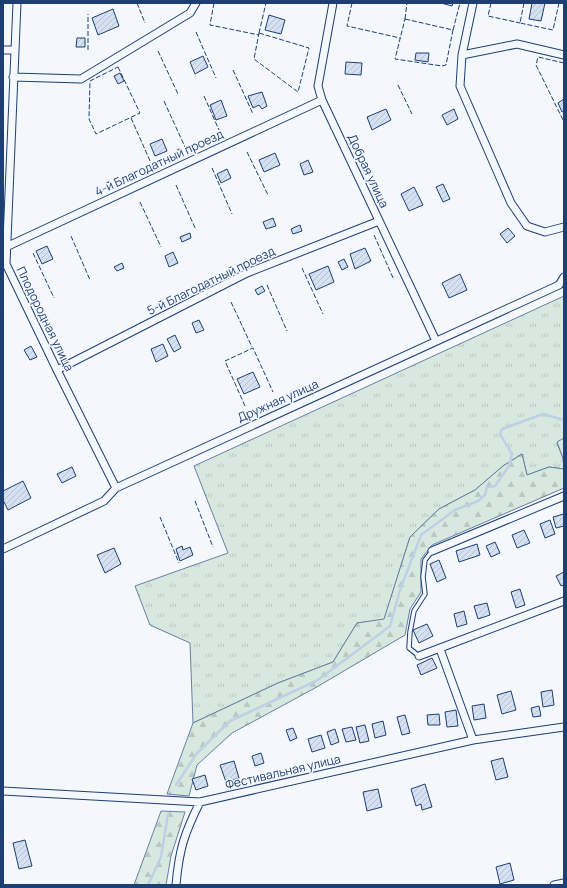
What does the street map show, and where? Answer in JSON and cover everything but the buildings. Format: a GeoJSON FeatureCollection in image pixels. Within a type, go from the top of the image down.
{"type":"FeatureCollection","features":[{"type":"Feature","properties":{"kind":"street","name":"Плодородная улица"},"geometry":{"type":"LineString","coordinates":[[17,3],[6,180],[4,247],[6,264],[116,488]]}},
{"type":"Feature","properties":{"kind":"street"},"geometry":{"type":"LineString","coordinates":[[13,77],[81,79],[190,14],[196,3]]}},
{"type":"Feature","properties":{"kind":"street","name":"Добрая улица"},"geometry":{"type":"LineString","coordinates":[[332,3],[318,86],[322,100],[436,341]]}},
{"type":"Feature","properties":{"kind":"street"},"geometry":{"type":"LineString","coordinates":[[473,3],[462,55],[460,86],[511,204],[527,226],[545,232],[564,227]]}},
{"type":"Feature","properties":{"kind":"street"},"geometry":{"type":"LineString","coordinates":[[462,55],[517,44],[564,55]]}},
{"type":"Feature","properties":{"kind":"street"},"geometry":{"type":"LineString","coordinates":[[3,50],[15,50]]}},
{"type":"Feature","properties":{"kind":"street","name":"4-й Благодатный проезд"},"geometry":{"type":"LineString","coordinates":[[4,247],[322,100]]}},
{"type":"Feature","properties":{"kind":"street","name":"5-й Благодатный проезд"},"geometry":{"type":"LineString","coordinates":[[57,370],[247,273],[378,221]]}},
{"type":"Feature","properties":{"kind":"street","name":"Дружная улица"},"geometry":{"type":"LineString","coordinates":[[3,549],[104,502],[116,488],[559,285],[564,277]]}},
{"type":"Feature","properties":{"kind":"street"},"geometry":{"type":"LineString","coordinates":[[432,550],[564,496]]}},
{"type":"Feature","properties":{"kind":"street"},"geometry":{"type":"LineString","coordinates":[[419,656],[564,601]]}},
{"type":"Feature","properties":{"kind":"street"},"geometry":{"type":"LineString","coordinates":[[440,649],[473,740]]}},
{"type":"Feature","properties":{"kind":"street","name":"Фестивальная улица"},"geometry":{"type":"LineString","coordinates":[[3,792],[200,802],[473,740],[564,727]]}},
{"type":"Feature","properties":{"kind":"street"},"geometry":{"type":"LineString","coordinates":[[176,885],[180,850],[186,831],[200,802]]}},
{"type":"Feature","properties":{"kind":"street"},"geometry":{"type":"LineString","coordinates":[[554,885],[564,883]]}},
{"type":"Feature","properties":{"kind":"lane"},"geometry":{"type":"LineString","coordinates":[[419,656],[410,648],[410,632],[414,610],[425,594],[423,577],[425,560],[432,550]]}},
{"type":"Feature","properties":{"kind":"green space"},"geometry":{"type":"Polygon","coordinates":[[[564,296],[564,438],[557,443],[563,458],[564,469],[549,467],[527,475],[522,454],[503,466],[475,490],[439,509],[410,537],[384,620],[357,623],[333,662],[278,683],[193,723],[190,643],[150,625],[135,586],[228,553],[194,466],[564,296]]]}},
{"type":"Feature","properties":{"kind":"green space"},"geometry":{"type":"Polygon","coordinates":[[[564,438],[564,469],[563,458],[557,442],[564,438]]]}},
{"type":"Feature","properties":{"kind":"green space"},"geometry":{"type":"Polygon","coordinates":[[[522,454],[527,475],[549,467],[564,469],[564,488],[432,545],[421,559],[421,592],[410,609],[405,635],[315,688],[232,733],[197,765],[189,796],[167,794],[193,723],[278,683],[333,662],[357,623],[384,619],[410,537],[439,509],[475,490],[503,466],[522,454]]]}},
{"type":"Feature","properties":{"kind":"green space"},"geometry":{"type":"Polygon","coordinates":[[[161,811],[185,812],[171,856],[166,885],[134,885],[161,811]]]}},
{"type":"Feature","properties":{"kind":"waterway"},"geometry":{"type":"LineString","coordinates":[[176,785],[197,753],[230,721],[318,680],[390,626],[400,590],[421,535],[455,510],[478,501],[485,495],[487,487],[495,486],[509,466],[512,454],[500,434],[502,429],[543,414],[564,420]]}},
{"type":"Feature","properties":{"kind":"waterway"},"geometry":{"type":"LineString","coordinates":[[148,885],[161,857],[168,814]]}},
{"type":"Feature","properties":{"kind":"fence"},"geometry":{"type":"LineString","coordinates":[[137,3],[145,23]]}},
{"type":"Feature","properties":{"kind":"fence"},"geometry":{"type":"LineString","coordinates":[[214,3],[210,25],[259,35]]}},
{"type":"Feature","properties":{"kind":"fence"},"geometry":{"type":"LineString","coordinates":[[259,33],[266,3]]}},
{"type":"Feature","properties":{"kind":"fence"},"geometry":{"type":"LineString","coordinates":[[352,3],[347,26],[400,38]]}},
{"type":"Feature","properties":{"kind":"fence"},"geometry":{"type":"LineString","coordinates":[[405,19],[407,3]]}},
{"type":"Feature","properties":{"kind":"fence"},"geometry":{"type":"LineString","coordinates":[[453,30],[460,3]]}},
{"type":"Feature","properties":{"kind":"fence"},"geometry":{"type":"LineString","coordinates":[[491,3],[488,16],[520,23]]}},
{"type":"Feature","properties":{"kind":"fence"},"geometry":{"type":"LineString","coordinates":[[524,3],[520,23],[553,30],[559,3]]}},
{"type":"Feature","properties":{"kind":"fence"},"geometry":{"type":"LineString","coordinates":[[88,14],[88,50]]}},
{"type":"Feature","properties":{"kind":"fence"},"geometry":{"type":"LineString","coordinates":[[405,19],[453,30],[446,65],[442,66],[395,59],[405,19]]}},
{"type":"Feature","properties":{"kind":"fence"},"geometry":{"type":"LineString","coordinates":[[196,32],[216,78]]}},
{"type":"Feature","properties":{"kind":"fence"},"geometry":{"type":"LineString","coordinates":[[259,33],[309,48],[298,92],[254,59],[259,33]]}},
{"type":"Feature","properties":{"kind":"fence"},"geometry":{"type":"LineString","coordinates":[[158,51],[178,94]]}},
{"type":"Feature","properties":{"kind":"fence"},"geometry":{"type":"LineString","coordinates":[[564,63],[538,57],[536,65],[564,122]]}},
{"type":"Feature","properties":{"kind":"fence"},"geometry":{"type":"LineString","coordinates":[[118,67],[140,113],[96,134],[89,119],[90,81],[118,67]]}},
{"type":"Feature","properties":{"kind":"fence"},"geometry":{"type":"LineString","coordinates":[[233,70],[253,114]]}},
{"type":"Feature","properties":{"kind":"fence"},"geometry":{"type":"LineString","coordinates":[[398,85],[412,114]]}},
{"type":"Feature","properties":{"kind":"fence"},"geometry":{"type":"LineString","coordinates":[[204,96],[219,130]]}},
{"type":"Feature","properties":{"kind":"fence"},"geometry":{"type":"LineString","coordinates":[[164,101],[185,147]]}},
{"type":"Feature","properties":{"kind":"fence"},"geometry":{"type":"LineString","coordinates":[[131,118],[151,163]]}},
{"type":"Feature","properties":{"kind":"fence"},"geometry":{"type":"LineString","coordinates":[[247,152],[268,195]]}},
{"type":"Feature","properties":{"kind":"fence"},"geometry":{"type":"LineString","coordinates":[[212,168],[232,214]]}},
{"type":"Feature","properties":{"kind":"fence"},"geometry":{"type":"LineString","coordinates":[[176,185],[196,230]]}},
{"type":"Feature","properties":{"kind":"fence"},"geometry":{"type":"LineString","coordinates":[[140,202],[161,247]]}},
{"type":"Feature","properties":{"kind":"fence"},"geometry":{"type":"LineString","coordinates":[[374,235],[394,280]]}},
{"type":"Feature","properties":{"kind":"fence"},"geometry":{"type":"LineString","coordinates":[[71,236],[90,280]]}},
{"type":"Feature","properties":{"kind":"fence"},"geometry":{"type":"LineString","coordinates":[[33,253],[54,298]]}},
{"type":"Feature","properties":{"kind":"fence"},"geometry":{"type":"LineString","coordinates":[[302,268],[323,314]]}},
{"type":"Feature","properties":{"kind":"fence"},"geometry":{"type":"LineString","coordinates":[[267,285],[287,331]]}},
{"type":"Feature","properties":{"kind":"fence"},"geometry":{"type":"LineString","coordinates":[[231,302],[252,347]]}},
{"type":"Feature","properties":{"kind":"fence"},"geometry":{"type":"LineString","coordinates":[[245,406],[225,361],[253,348],[273,392]]}},
{"type":"Feature","properties":{"kind":"fence"},"geometry":{"type":"LineString","coordinates":[[195,501],[213,547]]}},
{"type":"Feature","properties":{"kind":"fence"},"geometry":{"type":"LineString","coordinates":[[160,517],[179,563]]}}]}
